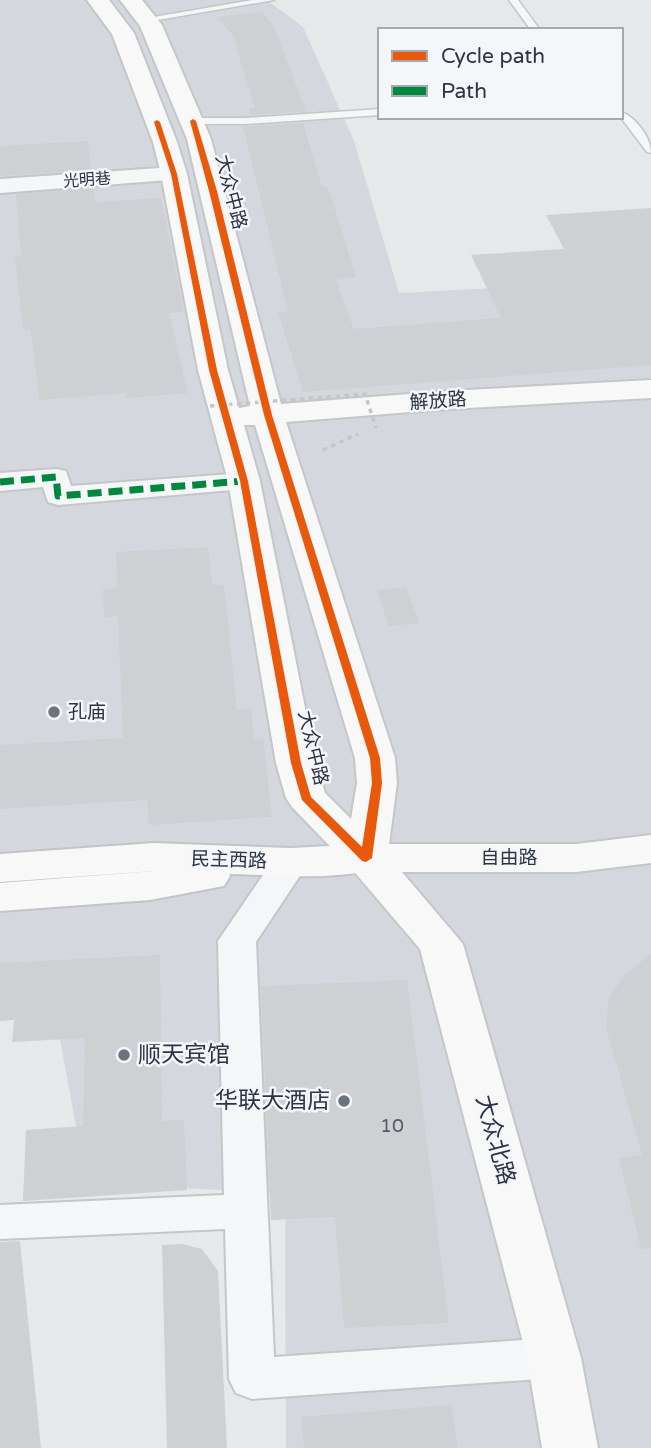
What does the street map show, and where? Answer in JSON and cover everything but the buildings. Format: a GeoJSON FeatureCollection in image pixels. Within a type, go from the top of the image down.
{"type":"FeatureCollection","features":[{"type":"Feature","properties":{"kind":"main road","name":"大众中路"},"geometry":{"type":"LineString","coordinates":[[98,0],[123,33],[165,142],[174,174],[213,370],[217,412],[244,481],[296,763],[306,798],[366,858]]}},
{"type":"Feature","properties":{"kind":"main road","name":"大众中路"},"geometry":{"type":"LineString","coordinates":[[131,0],[152,25],[192,121],[213,191],[268,415],[375,758],[377,783],[366,858]]}},
{"type":"Feature","properties":{"kind":"main road","name":"解放路"},"geometry":{"type":"LineString","coordinates":[[217,412],[268,415],[448,400],[651,389]]}},
{"type":"Feature","properties":{"kind":"main road","name":"自由路"},"geometry":{"type":"LineString","coordinates":[[291,862],[366,858],[576,858],[651,849]]}},
{"type":"Feature","properties":{"kind":"main road","name":"民主西路"},"geometry":{"type":"LineString","coordinates":[[0,868],[154,857],[291,862]]}},
{"type":"Feature","properties":{"kind":"main road","name":"大众北路"},"geometry":{"type":"LineString","coordinates":[[366,858],[442,944],[554,1358],[570,1448]]}},
{"type":"Feature","properties":{"kind":"main road","name":"民主西路"},"geometry":{"type":"LineString","coordinates":[[0,897],[150,886],[291,862]]}},
{"type":"Feature","properties":{"kind":"street","name":"光明巷"},"geometry":{"type":"LineString","coordinates":[[0,186],[174,174]]}},
{"type":"Feature","properties":{"kind":"street"},"geometry":{"type":"LineString","coordinates":[[0,482],[56,477],[58,496],[244,481]]}},
{"type":"Feature","properties":{"kind":"street"},"geometry":{"type":"LineString","coordinates":[[291,862],[237,941],[252,1379],[554,1358]]}},
{"type":"Feature","properties":{"kind":"street"},"geometry":{"type":"LineString","coordinates":[[0,1223],[247,1211]]}},
{"type":"Feature","properties":{"kind":"lane"},"geometry":{"type":"LineString","coordinates":[[146,19],[270,0]]}},
{"type":"Feature","properties":{"kind":"lane"},"geometry":{"type":"LineString","coordinates":[[513,0],[534,28]]}},
{"type":"Feature","properties":{"kind":"lane"},"geometry":{"type":"LineString","coordinates":[[192,121],[245,121],[378,112]]}},
{"type":"Feature","properties":{"kind":"lane"},"geometry":{"type":"LineString","coordinates":[[623,116],[651,150]]}},
{"type":"Feature","properties":{"kind":"path"},"geometry":{"type":"LineString","coordinates":[[217,412],[365,394],[376,428],[323,450]]}},
{"type":"Feature","properties":{"kind":"shaded area"},"geometry":{"type":"Polygon","coordinates":[[[0,0],[267,0],[303,27],[354,141],[399,293],[651,280],[651,1448],[286,1448],[285,1194],[86,1182],[53,1000],[0,1004],[0,0]]]}},
{"type":"Feature","properties":{"kind":"marked path"},"geometry":{"type":"LineString","coordinates":[[0,482],[56,477],[58,496],[244,481]]}},
{"type":"Feature","properties":{"kind":"cycle path"},"geometry":{"type":"LineString","coordinates":[[193,121],[268,415],[375,758],[377,783],[366,858]]}},
{"type":"Feature","properties":{"kind":"cycle path"},"geometry":{"type":"LineString","coordinates":[[157,122],[174,174],[213,370],[244,481],[296,763],[306,798],[366,858]]}},
{"type":"Feature","properties":{"kind":"place","name":"孔庙"},"geometry":{"type":"Point","coordinates":[54,712]}},
{"type":"Feature","properties":{"kind":"place","name":"顺天宾馆"},"geometry":{"type":"Point","coordinates":[124,1055]}},
{"type":"Feature","properties":{"kind":"place","name":"华联大酒店"},"geometry":{"type":"Point","coordinates":[344,1101]}}]}
